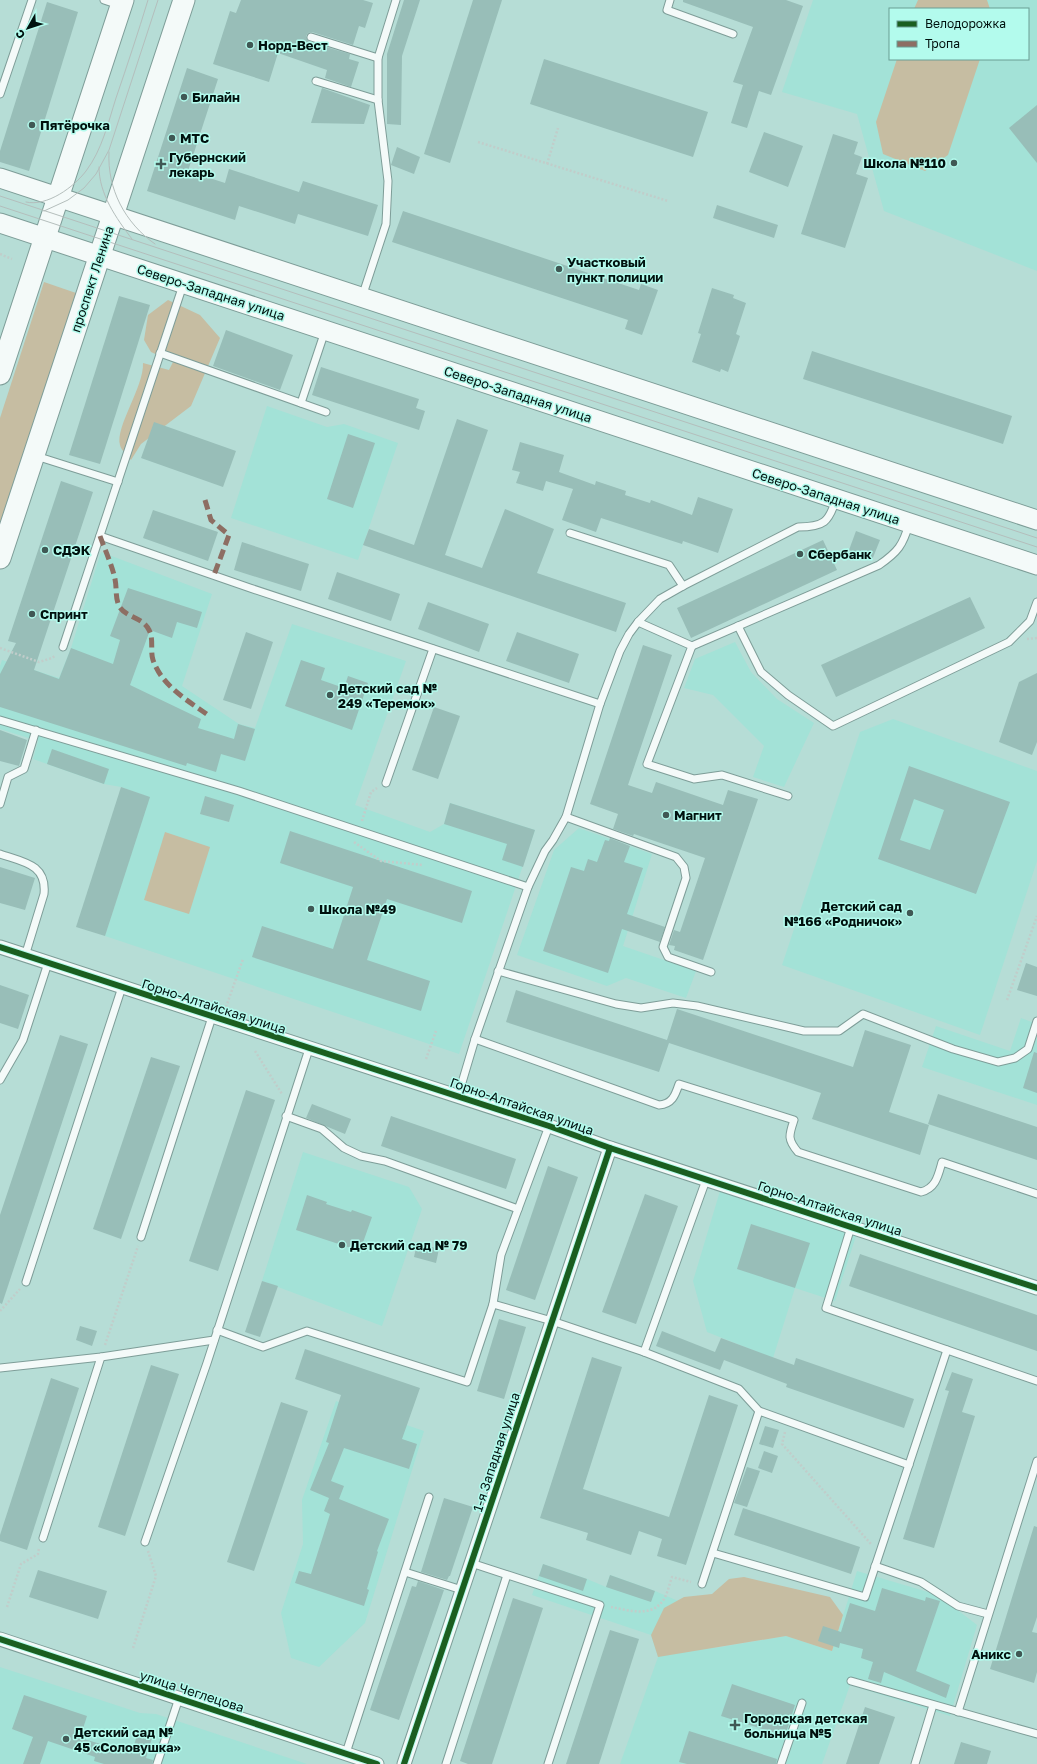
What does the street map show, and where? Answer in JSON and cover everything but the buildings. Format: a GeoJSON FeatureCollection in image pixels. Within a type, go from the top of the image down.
{"type":"FeatureCollection","features":[{"type":"Feature","properties":{"kind":"main road","name":"проспект Ленина"},"geometry":{"type":"LineString","coordinates":[[0,558],[184,0]]}},
{"type":"Feature","properties":{"kind":"main road"},"geometry":{"type":"LineString","coordinates":[[0,374],[58,197],[116,2]]}},
{"type":"Feature","properties":{"kind":"main road"},"geometry":{"type":"LineString","coordinates":[[0,178],[1037,520]]}},
{"type":"Feature","properties":{"kind":"main road","name":"Северо-Западная улица"},"geometry":{"type":"LineString","coordinates":[[0,223],[1037,565]]}},
{"type":"Feature","properties":{"kind":"street","name":"Горно-Алтайская улица"},"geometry":{"type":"LineString","coordinates":[[0,947],[458,1096],[706,1180],[1037,1288]]}},
{"type":"Feature","properties":{"kind":"street","name":"1-я Западная улица"},"geometry":{"type":"LineString","coordinates":[[404,1764],[610,1148]]}},
{"type":"Feature","properties":{"kind":"street","name":"улица Чеглецова"},"geometry":{"type":"LineString","coordinates":[[0,1639],[377,1764]]}},
{"type":"Feature","properties":{"kind":"lane"},"geometry":{"type":"LineString","coordinates":[[0,94],[32,0]]}},
{"type":"Feature","properties":{"kind":"lane"},"geometry":{"type":"LineString","coordinates":[[361,297],[386,224],[388,181],[378,100],[378,58],[396,0]]}},
{"type":"Feature","properties":{"kind":"lane"},"geometry":{"type":"LineString","coordinates":[[670,0],[666,10],[733,34]]}},
{"type":"Feature","properties":{"kind":"lane"},"geometry":{"type":"LineString","coordinates":[[311,38],[378,58]]}},
{"type":"Feature","properties":{"kind":"lane"},"geometry":{"type":"LineString","coordinates":[[316,81],[378,100]]}},
{"type":"Feature","properties":{"kind":"lane"},"geometry":{"type":"LineString","coordinates":[[63,647],[183,283]]}},
{"type":"Feature","properties":{"kind":"lane"},"geometry":{"type":"LineString","coordinates":[[301,403],[325,330]]}},
{"type":"Feature","properties":{"kind":"lane"},"geometry":{"type":"LineString","coordinates":[[160,353],[326,412]]}},
{"type":"Feature","properties":{"kind":"lane"},"geometry":{"type":"LineString","coordinates":[[34,456],[118,482]]}},
{"type":"Feature","properties":{"kind":"lane"},"geometry":{"type":"LineString","coordinates":[[458,1096],[475,1039],[528,887],[545,851],[557,835],[566,817],[600,704],[620,651],[638,622],[660,599],[683,586],[798,527],[810,527],[824,522],[831,516],[836,499]]}},
{"type":"Feature","properties":{"kind":"lane"},"geometry":{"type":"LineString","coordinates":[[788,796],[722,775],[694,780],[648,764],[692,646],[879,565],[894,555],[904,542],[909,523]]}},
{"type":"Feature","properties":{"kind":"lane"},"geometry":{"type":"LineString","coordinates":[[570,533],[670,565],[672,571],[683,586]]}},
{"type":"Feature","properties":{"kind":"lane"},"geometry":{"type":"LineString","coordinates":[[100,536],[600,704]]}},
{"type":"Feature","properties":{"kind":"lane"},"geometry":{"type":"LineString","coordinates":[[738,626],[761,672],[788,695],[833,726],[1009,642],[1030,621],[1037,602]]}},
{"type":"Feature","properties":{"kind":"lane"},"geometry":{"type":"LineString","coordinates":[[638,622],[692,646]]}},
{"type":"Feature","properties":{"kind":"lane"},"geometry":{"type":"LineString","coordinates":[[386,783],[433,648]]}},
{"type":"Feature","properties":{"kind":"lane"},"geometry":{"type":"LineString","coordinates":[[0,720],[239,791],[528,887]]}},
{"type":"Feature","properties":{"kind":"lane"},"geometry":{"type":"LineString","coordinates":[[0,804],[8,777],[24,769],[36,730]]}},
{"type":"Feature","properties":{"kind":"lane"},"geometry":{"type":"LineString","coordinates":[[566,817],[676,857],[684,866],[686,878],[662,947],[668,957],[711,972]]}},
{"type":"Feature","properties":{"kind":"lane"},"geometry":{"type":"LineString","coordinates":[[0,854],[30,864],[40,872],[45,884],[44,894],[25,956]]}},
{"type":"Feature","properties":{"kind":"lane"},"geometry":{"type":"LineString","coordinates":[[0,1080],[23,1040],[48,963]]}},
{"type":"Feature","properties":{"kind":"lane"},"geometry":{"type":"LineString","coordinates":[[498,971],[616,1004],[641,1008],[673,1003],[804,1031],[840,1032],[863,1014],[954,1049],[998,1062],[1015,1058],[1028,1049],[1037,1021]]}},
{"type":"Feature","properties":{"kind":"lane"},"geometry":{"type":"LineString","coordinates":[[26,1282],[122,987]]}},
{"type":"Feature","properties":{"kind":"lane"},"geometry":{"type":"LineString","coordinates":[[141,1237],[212,1017]]}},
{"type":"Feature","properties":{"kind":"lane"},"geometry":{"type":"LineString","coordinates":[[475,1039],[659,1105],[666,1105],[673,1099],[679,1084],[794,1120],[789,1136],[791,1144],[798,1152],[922,1192],[929,1190],[935,1183],[942,1162],[1037,1194]]}},
{"type":"Feature","properties":{"kind":"lane"},"geometry":{"type":"LineString","coordinates":[[145,1542],[214,1340],[286,1116],[310,1049]]}},
{"type":"Feature","properties":{"kind":"lane"},"geometry":{"type":"LineString","coordinates":[[286,1116],[322,1129],[344,1148],[361,1156],[385,1161],[518,1209]]}},
{"type":"Feature","properties":{"kind":"lane"},"geometry":{"type":"LineString","coordinates":[[217,1330],[263,1347],[307,1331],[467,1382],[493,1304],[501,1255],[549,1126]]}},
{"type":"Feature","properties":{"kind":"lane"},"geometry":{"type":"LineString","coordinates":[[644,1352],[706,1180]]}},
{"type":"Feature","properties":{"kind":"lane"},"geometry":{"type":"LineString","coordinates":[[851,1227],[826,1308],[1037,1381]]}},
{"type":"Feature","properties":{"kind":"lane"},"geometry":{"type":"LineString","coordinates":[[493,1304],[552,1321],[644,1352],[739,1389],[759,1411],[909,1464]]}},
{"type":"Feature","properties":{"kind":"lane"},"geometry":{"type":"LineString","coordinates":[[0,1368],[101,1357],[214,1340]]}},
{"type":"Feature","properties":{"kind":"lane"},"geometry":{"type":"LineString","coordinates":[[713,1552],[865,1597],[947,1350]]}},
{"type":"Feature","properties":{"kind":"lane"},"geometry":{"type":"LineString","coordinates":[[43,1538],[101,1357]]}},
{"type":"Feature","properties":{"kind":"lane"},"geometry":{"type":"LineString","coordinates":[[702,1584],[759,1411]]}},
{"type":"Feature","properties":{"kind":"lane"},"geometry":{"type":"LineString","coordinates":[[958,1712],[1037,1461]]}},
{"type":"Feature","properties":{"kind":"lane"},"geometry":{"type":"LineString","coordinates":[[346,1754],[429,1497]]}},
{"type":"Feature","properties":{"kind":"lane"},"geometry":{"type":"LineString","coordinates":[[471,1563],[600,1605],[548,1764]]}},
{"type":"Feature","properties":{"kind":"lane"},"geometry":{"type":"LineString","coordinates":[[875,1566],[921,1582],[958,1606],[988,1614]]}},
{"type":"Feature","properties":{"kind":"lane"},"geometry":{"type":"LineString","coordinates":[[405,1572],[462,1590]]}},
{"type":"Feature","properties":{"kind":"lane"},"geometry":{"type":"LineString","coordinates":[[446,1764],[507,1574]]}},
{"type":"Feature","properties":{"kind":"lane"},"geometry":{"type":"LineString","coordinates":[[851,1680],[1037,1734]]}},
{"type":"Feature","properties":{"kind":"lane"},"geometry":{"type":"LineString","coordinates":[[157,1764],[178,1698]]}},
{"type":"Feature","properties":{"kind":"lane"},"geometry":{"type":"LineString","coordinates":[[781,1764],[802,1704]]}},
{"type":"Feature","properties":{"kind":"lane"},"geometry":{"type":"LineString","coordinates":[[915,1764],[933,1705]]}},
{"type":"Feature","properties":{"kind":"path"},"geometry":{"type":"LineString","coordinates":[[547,164],[558,128]]}},
{"type":"Feature","properties":{"kind":"path"},"geometry":{"type":"LineString","coordinates":[[478,142],[668,201]]}},
{"type":"Feature","properties":{"kind":"path"},"geometry":{"type":"LineString","coordinates":[[0,254],[12,259]]}},
{"type":"Feature","properties":{"kind":"path"},"geometry":{"type":"LineString","coordinates":[[0,648],[39,662],[52,658],[63,647]]}},
{"type":"Feature","properties":{"kind":"path"},"geometry":{"type":"LineString","coordinates":[[360,831],[371,792],[386,783]]}},
{"type":"Feature","properties":{"kind":"path"},"geometry":{"type":"LineString","coordinates":[[345,826],[350,840],[381,861],[423,865],[438,857]]}},
{"type":"Feature","properties":{"kind":"path"},"geometry":{"type":"LineString","coordinates":[[1007,1000],[1037,916]]}},
{"type":"Feature","properties":{"kind":"path"},"geometry":{"type":"LineString","coordinates":[[233,987],[243,959]]}},
{"type":"Feature","properties":{"kind":"path"},"geometry":{"type":"LineString","coordinates":[[426,1059],[436,1031]]}},
{"type":"Feature","properties":{"kind":"path"},"geometry":{"type":"LineString","coordinates":[[255,1051],[290,1106]]}},
{"type":"Feature","properties":{"kind":"path"},"geometry":{"type":"LineString","coordinates":[[101,1357],[141,1237]]}},
{"type":"Feature","properties":{"kind":"path"},"geometry":{"type":"LineString","coordinates":[[0,1312],[26,1282]]}},
{"type":"Feature","properties":{"kind":"path"},"geometry":{"type":"LineString","coordinates":[[785,1429],[782,1444],[880,1553]]}},
{"type":"Feature","properties":{"kind":"path"},"geometry":{"type":"LineString","coordinates":[[7,1606],[21,1564],[38,1554],[43,1538]]}},
{"type":"Feature","properties":{"kind":"path"},"geometry":{"type":"LineString","coordinates":[[133,1648],[156,1576],[145,1542]]}},
{"type":"Feature","properties":{"kind":"path"},"geometry":{"type":"LineString","coordinates":[[600,1605],[636,1611],[652,1610],[662,1603],[672,1577],[702,1584]]}},
{"type":"Feature","properties":{"kind":"shaded area","name":"Школа №110"},"geometry":{"type":"Polygon","coordinates":[[[813,0],[1037,0],[1037,271],[884,211],[857,114],[782,92],[813,0]]]}},
{"type":"Feature","properties":{"kind":"shaded area"},"geometry":{"type":"Polygon","coordinates":[[[918,0],[987,0],[990,8],[914,8],[918,0]]]}},
{"type":"Feature","properties":{"kind":"shaded area"},"geometry":{"type":"Polygon","coordinates":[[[897,60],[980,60],[948,155],[925,171],[883,154],[876,122],[897,60]]]}},
{"type":"Feature","properties":{"kind":"shaded area"},"geometry":{"type":"Polygon","coordinates":[[[44,282],[76,293],[0,523],[0,418],[44,282]]]}},
{"type":"Feature","properties":{"kind":"shaded area"},"geometry":{"type":"Polygon","coordinates":[[[168,300],[200,315],[220,338],[191,406],[141,444],[131,460],[120,445],[120,437],[125,417],[139,383],[143,363],[169,370],[173,362],[151,352],[144,340],[148,315],[168,300]]]}},
{"type":"Feature","properties":{"kind":"shaded area"},"geometry":{"type":"Polygon","coordinates":[[[267,406],[327,427],[344,424],[398,443],[358,560],[231,518],[267,406]]]}},
{"type":"Feature","properties":{"kind":"shaded area"},"geometry":{"type":"Polygon","coordinates":[[[101,552],[212,594],[182,686],[239,724],[255,728],[292,624],[406,661],[355,805],[430,832],[444,824],[450,803],[535,830],[459,1054],[105,936],[149,797],[121,787],[104,784],[33,759],[38,741],[0,729],[0,666],[2,660],[59,678],[71,648],[101,552]],[[234,805],[200,814],[229,822],[234,805]]]}},
{"type":"Feature","properties":{"kind":"shaded area"},"geometry":{"type":"Polygon","coordinates":[[[735,642],[751,672],[777,699],[814,723],[784,787],[753,777],[764,746],[713,695],[684,688],[695,659],[735,642]]]}},
{"type":"Feature","properties":{"kind":"shaded area","name":"Детский сад №166 «Родничок»"},"geometry":{"type":"Polygon","coordinates":[[[893,719],[1037,771],[1037,861],[980,1035],[782,965],[860,732],[893,719]]]}},
{"type":"Feature","properties":{"kind":"shaded area"},"geometry":{"type":"Polygon","coordinates":[[[579,828],[652,854],[623,946],[696,971],[686,998],[626,978],[607,986],[517,955],[554,850],[579,828]]]}},
{"type":"Feature","properties":{"kind":"shaded area"},"geometry":{"type":"Polygon","coordinates":[[[165,832],[210,847],[189,914],[144,900],[165,832]]]}},
{"type":"Feature","properties":{"kind":"shaded area"},"geometry":{"type":"Polygon","coordinates":[[[1021,1018],[1037,1024],[1037,1105],[922,1067],[936,1026],[1010,1051],[1021,1018]]]}},
{"type":"Feature","properties":{"kind":"shaded area","name":"Детский сад № 79"},"geometry":{"type":"Polygon","coordinates":[[[303,1152],[409,1187],[422,1209],[382,1326],[262,1281],[303,1152]]]}},
{"type":"Feature","properties":{"kind":"shaded area"},"geometry":{"type":"Polygon","coordinates":[[[720,1191],[856,1236],[835,1301],[795,1288],[773,1358],[707,1332],[693,1281],[720,1191]]]}},
{"type":"Feature","properties":{"kind":"shaded area"},"geometry":{"type":"Polygon","coordinates":[[[336,1401],[424,1431],[365,1623],[319,1667],[291,1658],[281,1613],[303,1544],[302,1500],[336,1401]]]}},
{"type":"Feature","properties":{"kind":"shaded area"},"geometry":{"type":"Polygon","coordinates":[[[543,1564],[606,1587],[610,1575],[655,1591],[690,1606],[715,1648],[786,1636],[832,1651],[857,1571],[938,1595],[977,1625],[950,1716],[850,1685],[822,1764],[620,1764],[658,1657],[651,1635],[532,1595],[543,1564]]]}},
{"type":"Feature","properties":{"kind":"shaded area"},"geometry":{"type":"Polygon","coordinates":[[[744,1577],[830,1597],[843,1615],[832,1651],[786,1636],[658,1657],[651,1635],[664,1608],[684,1597],[712,1594],[729,1579],[744,1577]]]}},
{"type":"Feature","properties":{"kind":"shaded area","name":"Детский сад № 45 «Соловушка»"},"geometry":{"type":"Polygon","coordinates":[[[0,1667],[140,1713],[156,1714],[307,1764],[0,1764],[0,1667]]]}},
{"type":"Feature","properties":{"kind":"tram line"},"geometry":{"type":"LineString","coordinates":[[26,202],[43,202],[51,199],[75,183],[92,163],[104,136],[148,0]]}},
{"type":"Feature","properties":{"kind":"tram line"},"geometry":{"type":"LineString","coordinates":[[44,211],[68,200],[84,188],[96,174],[109,150],[158,0]]}},
{"type":"Feature","properties":{"kind":"tram line"},"geometry":{"type":"LineString","coordinates":[[109,152],[111,179],[120,204],[135,226],[144,236],[155,244]]}},
{"type":"Feature","properties":{"kind":"tram line"},"geometry":{"type":"LineString","coordinates":[[99,167],[105,196],[120,223],[132,239]]}},
{"type":"Feature","properties":{"kind":"tram line"},"geometry":{"type":"LineString","coordinates":[[0,196],[1037,538]]}},
{"type":"Feature","properties":{"kind":"tram line"},"geometry":{"type":"LineString","coordinates":[[0,206],[1037,547]]}},
{"type":"Feature","properties":{"kind":"marked path"},"geometry":{"type":"LineString","coordinates":[[205,500],[211,520],[229,535],[214,575]]}},
{"type":"Feature","properties":{"kind":"marked path"},"geometry":{"type":"LineString","coordinates":[[100,536],[114,574],[119,606],[126,613],[143,622],[149,630],[152,656],[157,669],[162,677],[176,692],[208,715]]}},
{"type":"Feature","properties":{"kind":"cycle path"},"geometry":{"type":"LineString","coordinates":[[0,947],[549,1126],[610,1148],[1037,1288]]}},
{"type":"Feature","properties":{"kind":"cycle path"},"geometry":{"type":"LineString","coordinates":[[404,1764],[610,1148]]}},
{"type":"Feature","properties":{"kind":"cycle path"},"geometry":{"type":"LineString","coordinates":[[0,1639],[377,1764]]}},
{"type":"Feature","properties":{"kind":"place","name":"Норд-Вест"},"geometry":{"type":"Point","coordinates":[250,45]}},
{"type":"Feature","properties":{"kind":"place","name":"Билайн"},"geometry":{"type":"Point","coordinates":[184,97]}},
{"type":"Feature","properties":{"kind":"place","name":"Пятёрочка"},"geometry":{"type":"Point","coordinates":[32,125]}},
{"type":"Feature","properties":{"kind":"place","name":"МТС"},"geometry":{"type":"Point","coordinates":[172,138]}},
{"type":"Feature","properties":{"kind":"place","name":"Школа №110"},"geometry":{"type":"Point","coordinates":[954,163]}},
{"type":"Feature","properties":{"kind":"place","name":"Губернский лекарь"},"geometry":{"type":"Point","coordinates":[161,164]}},
{"type":"Feature","properties":{"kind":"place","name":"Участковый пункт полиции"},"geometry":{"type":"Point","coordinates":[559,269]}},
{"type":"Feature","properties":{"kind":"place","name":"СДЭК"},"geometry":{"type":"Point","coordinates":[45,550]}},
{"type":"Feature","properties":{"kind":"place","name":"Сбербанк"},"geometry":{"type":"Point","coordinates":[800,554]}},
{"type":"Feature","properties":{"kind":"place","name":"Спринт"},"geometry":{"type":"Point","coordinates":[32,614]}},
{"type":"Feature","properties":{"kind":"place","name":"Детский сад № 249 «Теремок»"},"geometry":{"type":"Point","coordinates":[330,695]}},
{"type":"Feature","properties":{"kind":"place","name":"Магнит"},"geometry":{"type":"Point","coordinates":[666,815]}},
{"type":"Feature","properties":{"kind":"place","name":"Школа №49"},"geometry":{"type":"Point","coordinates":[311,909]}},
{"type":"Feature","properties":{"kind":"place","name":"Детский сад №166 «Родничок»"},"geometry":{"type":"Point","coordinates":[910,913]}},
{"type":"Feature","properties":{"kind":"place","name":"Детский сад № 79"},"geometry":{"type":"Point","coordinates":[342,1245]}},
{"type":"Feature","properties":{"kind":"place","name":"Аникс"},"geometry":{"type":"Point","coordinates":[1019,1654]}},
{"type":"Feature","properties":{"kind":"place","name":"Городская детская больница №5"},"geometry":{"type":"Point","coordinates":[735,1725]}},
{"type":"Feature","properties":{"kind":"place","name":"Детский сад № 45 «Соловушка»"},"geometry":{"type":"Point","coordinates":[66,1739]}}]}
